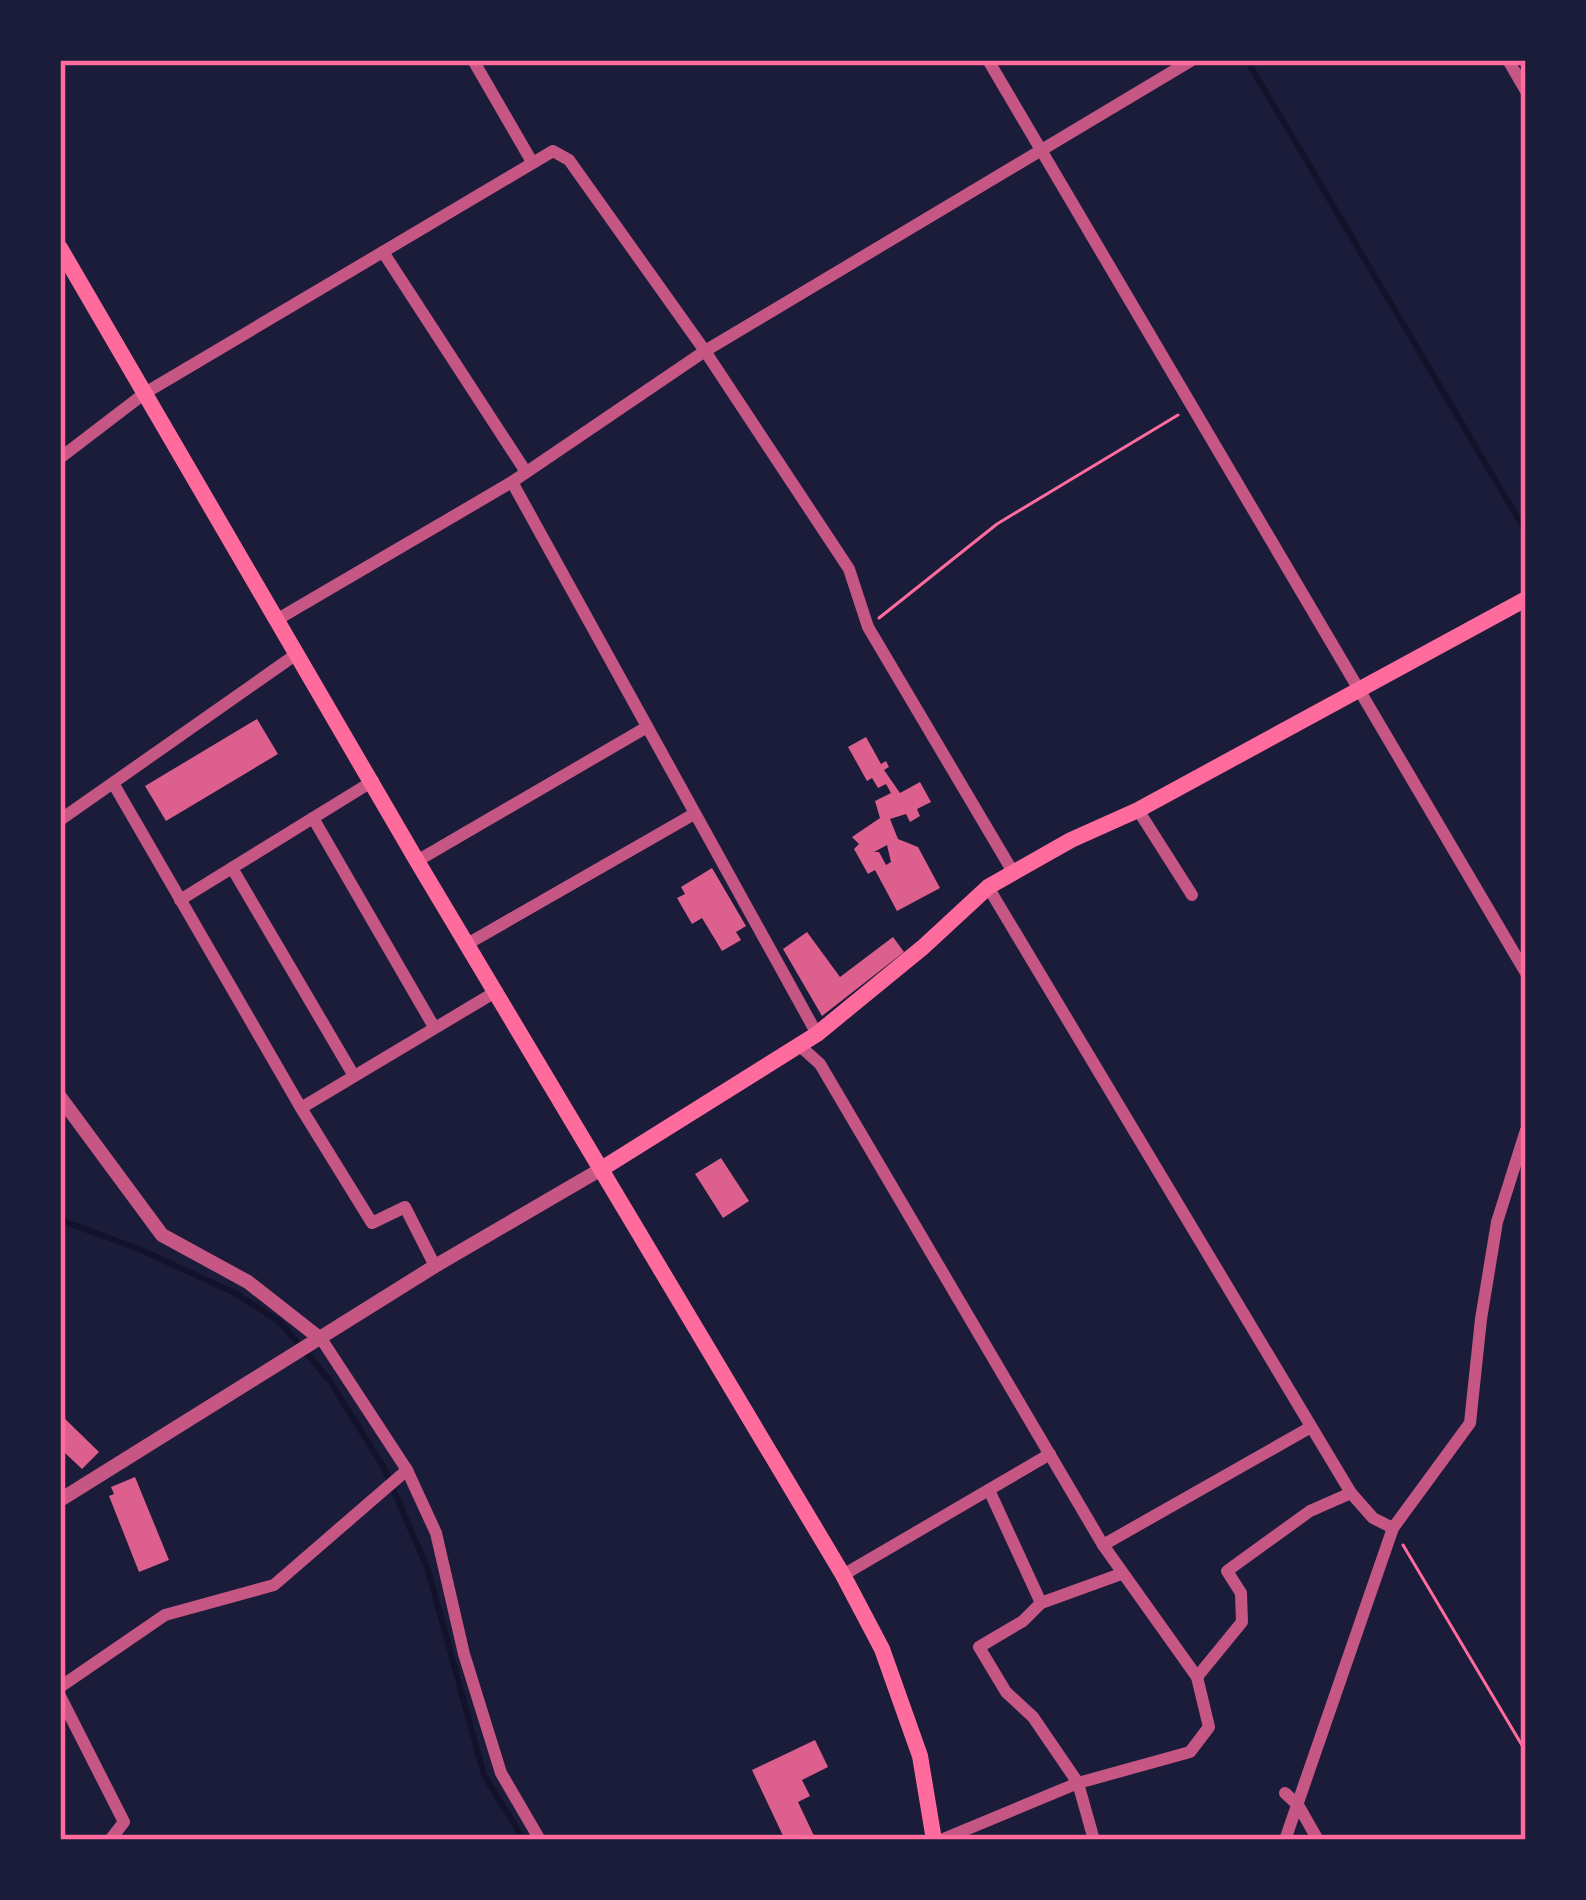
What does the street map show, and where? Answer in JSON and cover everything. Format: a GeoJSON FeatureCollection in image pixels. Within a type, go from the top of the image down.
{"type":"FeatureCollection","features":[{"type":"Feature","properties":{"kind":"main road"},"geometry":{"type":"LineString","coordinates":[[60,248],[417,861],[843,1575],[882,1649],[920,1756],[937,1840]]}},
{"type":"Feature","properties":{"kind":"main road"},"geometry":{"type":"LineString","coordinates":[[603,1168],[817,1034],[988,887],[1526,599]]}},
{"type":"Feature","properties":{"kind":"street"},"geometry":{"type":"LineString","coordinates":[[473,60],[532,162]]}},
{"type":"Feature","properties":{"kind":"street"},"geometry":{"type":"LineString","coordinates":[[988,60],[1526,973]]}},
{"type":"Feature","properties":{"kind":"street"},"geometry":{"type":"LineString","coordinates":[[278,619],[512,482],[705,351],[1192,60]]}},
{"type":"Feature","properties":{"kind":"street"},"geometry":{"type":"LineString","coordinates":[[1508,60],[1526,91]]}},
{"type":"Feature","properties":{"kind":"street"},"geometry":{"type":"LineString","coordinates":[[60,458],[145,393],[553,152],[569,160],[705,351],[849,568],[868,627],[1013,872]]}},
{"type":"Feature","properties":{"kind":"street"},"geometry":{"type":"LineString","coordinates":[[382,252],[526,472]]}},
{"type":"Feature","properties":{"kind":"street"},"geometry":{"type":"LineString","coordinates":[[512,482],[817,1034]]}},
{"type":"Feature","properties":{"kind":"street"},"geometry":{"type":"LineString","coordinates":[[60,820],[298,653]]}},
{"type":"Feature","properties":{"kind":"street"},"geometry":{"type":"LineString","coordinates":[[417,861],[646,728]]}},
{"type":"Feature","properties":{"kind":"street"},"geometry":{"type":"LineString","coordinates":[[180,899],[373,781]]}},
{"type":"Feature","properties":{"kind":"street"},"geometry":{"type":"LineString","coordinates":[[112,783],[372,1223],[404,1207],[434,1266]]}},
{"type":"Feature","properties":{"kind":"street"},"geometry":{"type":"LineString","coordinates":[[1138,810],[1192,895]]}},
{"type":"Feature","properties":{"kind":"street"},"geometry":{"type":"LineString","coordinates":[[469,943],[694,814]]}},
{"type":"Feature","properties":{"kind":"street"},"geometry":{"type":"LineString","coordinates":[[313,818],[434,1027]]}},
{"type":"Feature","properties":{"kind":"street"},"geometry":{"type":"LineString","coordinates":[[232,868],[354,1076]]}},
{"type":"Feature","properties":{"kind":"street"},"geometry":{"type":"LineString","coordinates":[[988,887],[1351,1492],[1373,1517],[1393,1528]]}},
{"type":"Feature","properties":{"kind":"street"},"geometry":{"type":"LineString","coordinates":[[302,1108],[497,992]]}},
{"type":"Feature","properties":{"kind":"street"},"geometry":{"type":"LineString","coordinates":[[800,1046],[820,1064],[1102,1545],[1197,1677],[1209,1727],[1190,1752],[1078,1784],[937,1840]]}},
{"type":"Feature","properties":{"kind":"street"},"geometry":{"type":"LineString","coordinates":[[60,1097],[162,1235],[248,1282],[318,1342],[407,1470],[436,1533],[464,1654],[501,1773],[540,1840]]}},
{"type":"Feature","properties":{"kind":"street"},"geometry":{"type":"LineString","coordinates":[[1285,1840],[1393,1528],[1470,1423],[1497,1222],[1526,1130]]}},
{"type":"Feature","properties":{"kind":"street"},"geometry":{"type":"LineString","coordinates":[[60,1500],[434,1266],[603,1168]]}},
{"type":"Feature","properties":{"kind":"street"},"geometry":{"type":"LineString","coordinates":[[1102,1545],[1311,1427]]}},
{"type":"Feature","properties":{"kind":"street"},"geometry":{"type":"LineString","coordinates":[[843,1575],[1050,1454]]}},
{"type":"Feature","properties":{"kind":"street"},"geometry":{"type":"LineString","coordinates":[[110,1840],[124,1822],[60,1691],[165,1615],[274,1585],[407,1470]]}},
{"type":"Feature","properties":{"kind":"street"},"geometry":{"type":"LineString","coordinates":[[989,1490],[1041,1603]]}},
{"type":"Feature","properties":{"kind":"street"},"geometry":{"type":"LineString","coordinates":[[1197,1677],[1242,1622],[1241,1594],[1227,1571],[1310,1511],[1351,1492]]}},
{"type":"Feature","properties":{"kind":"street"},"geometry":{"type":"LineString","coordinates":[[1094,1840],[1078,1784],[1033,1718],[1006,1692],[979,1647],[1024,1621],[1041,1603],[1121,1574]]}},
{"type":"Feature","properties":{"kind":"street"},"geometry":{"type":"LineString","coordinates":[[1286,1793],[1318,1840]]}},
{"type":"Feature","properties":{"kind":"path"},"geometry":{"type":"LineString","coordinates":[[868,627],[998,524],[1192,406]]}},
{"type":"Feature","properties":{"kind":"path"},"geometry":{"type":"LineString","coordinates":[[1393,1528],[1526,1752]]}},
{"type":"Feature","properties":{"kind":"building"},"geometry":{"type":"Polygon","coordinates":[[[257,719],[278,754],[166,821],[145,786],[257,719]]]}},
{"type":"Feature","properties":{"kind":"building"},"geometry":{"type":"Polygon","coordinates":[[[866,737],[881,764],[886,761],[889,767],[884,770],[900,793],[920,782],[931,802],[917,809],[920,816],[910,822],[906,814],[890,819],[898,839],[918,847],[940,888],[897,911],[875,870],[868,874],[854,849],[859,844],[852,837],[880,818],[875,801],[891,793],[886,784],[878,788],[872,778],[867,781],[848,747],[866,737]],[[887,845],[874,852],[879,852],[886,865],[891,862],[887,845]]]}},
{"type":"Feature","properties":{"kind":"building"},"geometry":{"type":"Polygon","coordinates":[[[712,868],[746,926],[736,932],[741,940],[722,951],[702,918],[692,924],[677,898],[685,894],[681,887],[712,868]]]}},
{"type":"Feature","properties":{"kind":"building"},"geometry":{"type":"Polygon","coordinates":[[[807,932],[840,977],[893,937],[904,952],[822,1016],[783,949],[807,932]]]}},
{"type":"Feature","properties":{"kind":"building"},"geometry":{"type":"Polygon","coordinates":[[[721,1158],[749,1201],[723,1218],[695,1174],[721,1158]]]}},
{"type":"Feature","properties":{"kind":"building"},"geometry":{"type":"Polygon","coordinates":[[[60,1414],[99,1452],[82,1469],[65,1453],[60,1459],[60,1414]]]}},
{"type":"Feature","properties":{"kind":"building"},"geometry":{"type":"Polygon","coordinates":[[[135,1477],[169,1560],[139,1572],[109,1496],[114,1494],[111,1487],[135,1477]]]}},
{"type":"Feature","properties":{"kind":"building"},"geometry":{"type":"Polygon","coordinates":[[[815,1740],[828,1767],[802,1780],[810,1796],[798,1802],[816,1840],[785,1840],[752,1770],[815,1740]]]}},
{"type":"Feature","properties":{"kind":"waterway"},"geometry":{"type":"LineString","coordinates":[[1247,60],[1526,532]]}},
{"type":"Feature","properties":{"kind":"waterway"},"geometry":{"type":"LineString","coordinates":[[60,1220],[139,1249],[235,1293],[280,1322],[330,1381],[384,1468],[428,1570],[484,1775],[524,1840]]}}]}
